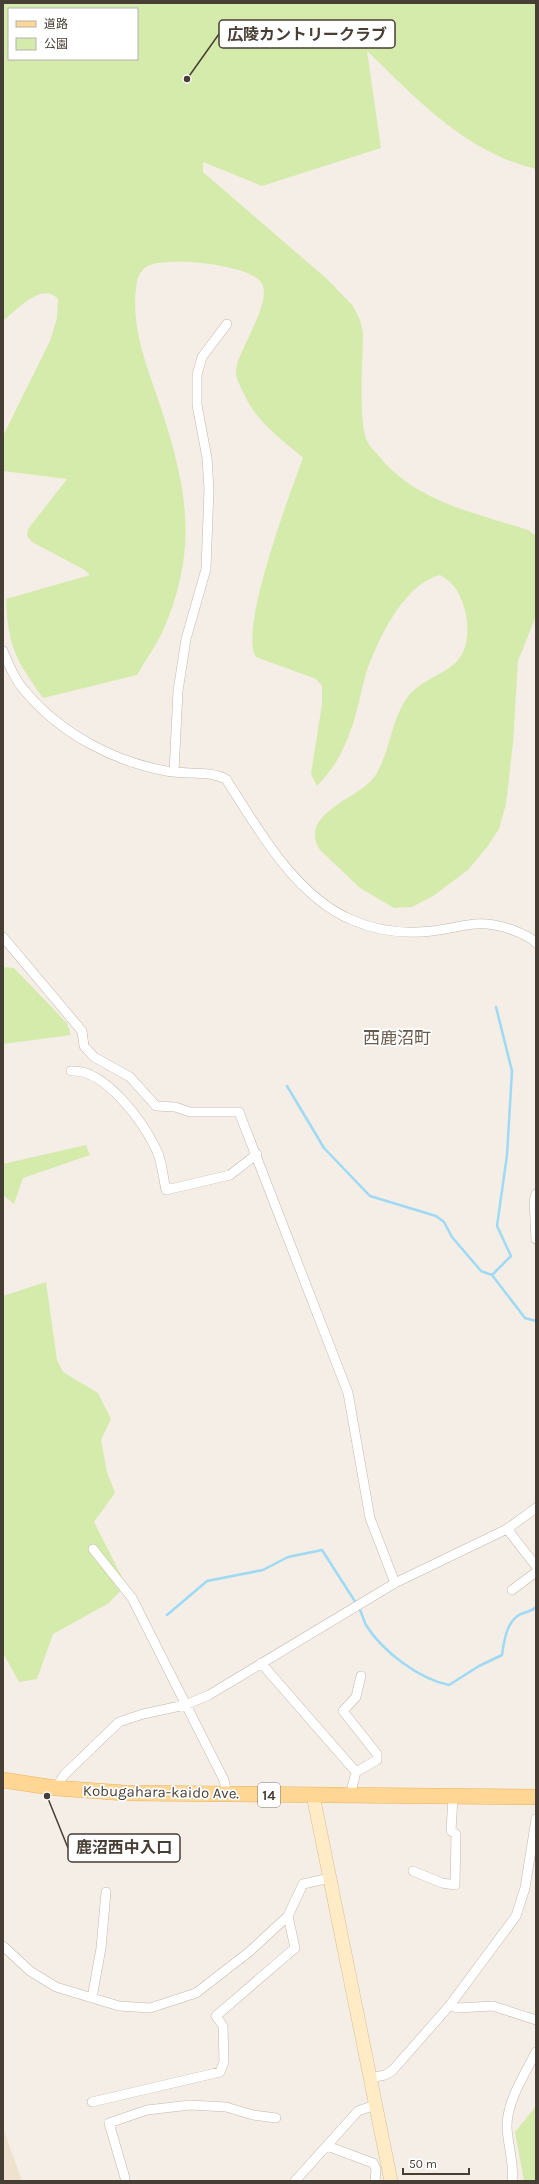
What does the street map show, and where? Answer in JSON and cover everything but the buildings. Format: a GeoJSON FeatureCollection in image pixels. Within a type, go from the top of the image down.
{"type":"FeatureCollection","features":[{"type":"Feature","properties":{"kind":"main road","name":"Kobugahara-kaido Ave."},"geometry":{"type":"LineString","coordinates":[[3,1780],[56,1788],[125,1793],[536,1797]]}},
{"type":"Feature","properties":{"kind":"street"},"geometry":{"type":"LineString","coordinates":[[174,772],[178,692],[186,639],[206,569],[209,488],[207,458],[197,405],[197,376],[202,358],[227,324]]}},
{"type":"Feature","properties":{"kind":"street"},"geometry":{"type":"LineString","coordinates":[[3,652],[14,675],[25,692],[53,719],[76,736],[112,755],[148,768],[174,772],[218,775],[226,779],[260,834],[281,861],[318,899],[351,920],[378,930],[400,931],[432,931],[467,923],[487,922],[516,931],[536,943]]}},
{"type":"Feature","properties":{"kind":"street"},"geometry":{"type":"LineString","coordinates":[[3,937],[82,1031],[84,1046],[94,1057],[130,1077],[156,1106],[175,1107],[190,1112],[239,1112],[257,1154],[348,1392],[370,1518],[395,1584]]}},
{"type":"Feature","properties":{"kind":"street"},"geometry":{"type":"LineString","coordinates":[[71,1071],[94,1076],[112,1089],[141,1123],[158,1152],[166,1190],[230,1175],[257,1154]]}},
{"type":"Feature","properties":{"kind":"street"},"geometry":{"type":"LineString","coordinates":[[536,1194],[534,1200],[536,1239]]}},
{"type":"Feature","properties":{"kind":"street"},"geometry":{"type":"LineString","coordinates":[[56,1788],[64,1775],[119,1722],[143,1714],[185,1705],[209,1695],[395,1584],[507,1529],[536,1508]]}},
{"type":"Feature","properties":{"kind":"street"},"geometry":{"type":"LineString","coordinates":[[507,1529],[536,1566]]}},
{"type":"Feature","properties":{"kind":"street"},"geometry":{"type":"LineString","coordinates":[[93,1549],[132,1598],[224,1780],[228,1794]]}},
{"type":"Feature","properties":{"kind":"street"},"geometry":{"type":"LineString","coordinates":[[512,1590],[536,1572]]}},
{"type":"Feature","properties":{"kind":"street"},"geometry":{"type":"LineString","coordinates":[[261,1663],[356,1772]]}},
{"type":"Feature","properties":{"kind":"street"},"geometry":{"type":"LineString","coordinates":[[352,1796],[352,1788],[356,1772],[376,1760],[376,1754],[343,1711],[356,1697],[361,1676]]}},
{"type":"Feature","properties":{"kind":"street"},"geometry":{"type":"LineString","coordinates":[[313,1795],[391,2181]]}},
{"type":"Feature","properties":{"kind":"street"},"geometry":{"type":"LineString","coordinates":[[413,1871],[442,1883],[454,1885],[456,1834],[451,1831],[453,1797]]}},
{"type":"Feature","properties":{"kind":"street"},"geometry":{"type":"LineString","coordinates":[[370,2078],[392,2071],[450,2005],[516,1916],[526,1888],[536,1819]]}},
{"type":"Feature","properties":{"kind":"street"},"geometry":{"type":"LineString","coordinates":[[3,1946],[30,1971],[44,1980],[92,1998],[119,2006],[150,2008],[196,1993],[265,1939],[288,1916],[303,1884],[330,1878]]}},
{"type":"Feature","properties":{"kind":"street"},"geometry":{"type":"LineString","coordinates":[[92,1998],[101,1948],[106,1892]]}},
{"type":"Feature","properties":{"kind":"street"},"geometry":{"type":"LineString","coordinates":[[92,2102],[220,2072],[224,2062],[223,2026],[216,2016],[295,1948],[288,1916]]}},
{"type":"Feature","properties":{"kind":"street"},"geometry":{"type":"LineString","coordinates":[[450,2005],[458,2008],[493,2006],[507,2012],[536,2020]]}},
{"type":"Feature","properties":{"kind":"street"},"geometry":{"type":"LineString","coordinates":[[512,2181],[507,2125],[509,2113],[514,2097],[536,2052]]}},
{"type":"Feature","properties":{"kind":"street"},"geometry":{"type":"LineString","coordinates":[[125,2178],[109,2123],[147,2110],[190,2105],[226,2107],[253,2115],[276,2118]]}},
{"type":"Feature","properties":{"kind":"street"},"geometry":{"type":"LineString","coordinates":[[295,2181],[358,2111],[375,2105]]}},
{"type":"Feature","properties":{"kind":"street"},"geometry":{"type":"LineString","coordinates":[[327,2146],[373,2164],[376,2169],[375,2181]]}},
{"type":"Feature","properties":{"kind":"shaded area"},"geometry":{"type":"Polygon","coordinates":[[[3,2128],[22,2181],[3,2181],[3,2128]]]}},
{"type":"Feature","properties":{"kind":"green space"},"geometry":{"type":"Polygon","coordinates":[[[3,3],[536,3],[536,169],[510,161],[465,137],[424,105],[367,51],[381,148],[262,186],[203,162],[203,172],[327,279],[353,306],[360,320],[363,332],[362,404],[364,431],[368,443],[378,455],[393,471],[409,484],[427,494],[467,511],[528,530],[536,536],[536,616],[518,661],[513,743],[506,804],[499,829],[487,847],[468,870],[433,896],[412,907],[394,908],[360,888],[320,850],[315,838],[316,828],[321,819],[329,811],[369,783],[375,775],[381,766],[401,708],[407,698],[415,689],[444,671],[460,658],[465,648],[467,635],[466,614],[457,590],[450,582],[440,575],[427,581],[414,590],[403,602],[376,648],[365,677],[355,719],[344,748],[328,774],[317,786],[311,774],[322,704],[322,686],[316,679],[256,657],[252,642],[254,619],[268,560],[303,458],[261,421],[248,403],[236,375],[238,361],[260,311],[264,289],[260,281],[252,275],[239,270],[224,266],[190,262],[160,263],[150,265],[140,274],[137,282],[135,297],[137,326],[147,368],[176,457],[182,486],[185,514],[185,542],[182,571],[174,601],[162,633],[137,675],[43,698],[26,673],[15,652],[11,641],[6,599],[90,575],[83,569],[32,542],[27,536],[28,529],[67,479],[3,471],[3,436],[50,341],[57,318],[58,299],[52,294],[45,293],[37,295],[22,304],[3,321],[3,3]]]}},
{"type":"Feature","properties":{"kind":"green space"},"geometry":{"type":"Polygon","coordinates":[[[3,967],[14,968],[67,1023],[71,1035],[3,1044],[3,967]]]}},
{"type":"Feature","properties":{"kind":"green space"},"geometry":{"type":"Polygon","coordinates":[[[86,1145],[90,1155],[23,1178],[14,1204],[3,1195],[3,1164],[86,1145]]]}},
{"type":"Feature","properties":{"kind":"green space"},"geometry":{"type":"Polygon","coordinates":[[[46,1282],[57,1360],[63,1372],[98,1393],[111,1419],[101,1440],[107,1472],[115,1493],[94,1522],[126,1585],[109,1603],[53,1634],[37,1679],[19,1682],[3,1653],[3,1296],[46,1282]]]}},
{"type":"Feature","properties":{"kind":"green space"},"geometry":{"type":"Polygon","coordinates":[[[536,2106],[536,2181],[524,2181],[515,2132],[536,2106]]]}},
{"type":"Feature","properties":{"kind":"waterway"},"geometry":{"type":"LineString","coordinates":[[492,1275],[511,1256],[497,1226],[507,1155],[512,1071],[496,1007]]}},
{"type":"Feature","properties":{"kind":"waterway"},"geometry":{"type":"LineString","coordinates":[[287,1086],[324,1148],[370,1196],[436,1216],[444,1222],[452,1237],[481,1271],[492,1275],[525,1318],[536,1321]]}},
{"type":"Feature","properties":{"kind":"waterway"},"geometry":{"type":"LineString","coordinates":[[167,1615],[207,1581],[263,1570],[288,1557],[322,1550],[356,1603]]}},
{"type":"Feature","properties":{"kind":"waterway"},"geometry":{"type":"LineString","coordinates":[[359,1608],[366,1625],[373,1635],[391,1654],[426,1677],[449,1685],[479,1666],[502,1655],[506,1633],[511,1623],[519,1615],[536,1607]]}},
{"type":"Feature","properties":{"kind":"place","name":"広陵カントリークラブ"},"geometry":{"type":"Point","coordinates":[187,79]}},
{"type":"Feature","properties":{"kind":"place","name":"鹿沼西中入口"},"geometry":{"type":"Point","coordinates":[47,1796]}},
{"type":"Feature","properties":{"kind":"district","name":"西鹿沼町"},"geometry":{"type":"Point","coordinates":[397,1038]}}]}
